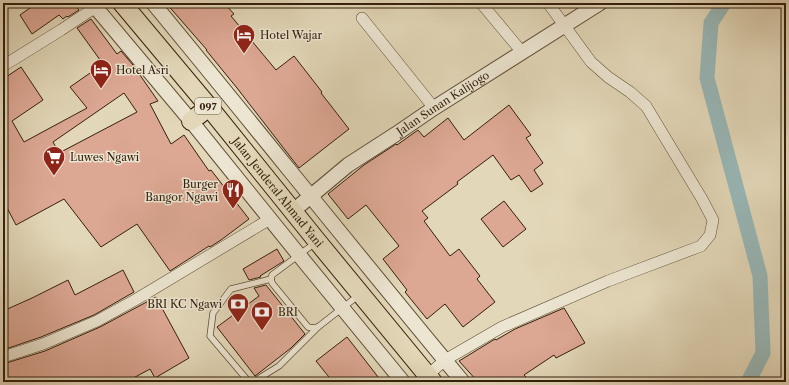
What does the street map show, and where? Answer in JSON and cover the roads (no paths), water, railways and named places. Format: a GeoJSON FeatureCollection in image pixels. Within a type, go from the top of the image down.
{"type":"FeatureCollection","features":[{"type":"Feature","properties":{"kind":"main road","name":"Jalan Jenderal Ahmad Yani"},"geometry":{"type":"LineString","coordinates":[[122,3],[209,107],[430,379]]}},
{"type":"Feature","properties":{"kind":"main road"},"geometry":{"type":"LineString","coordinates":[[191,122],[209,107]]}},
{"type":"Feature","properties":{"kind":"street"},"geometry":{"type":"LineString","coordinates":[[153,3],[463,382]]}},
{"type":"Feature","properties":{"kind":"street"},"geometry":{"type":"LineString","coordinates":[[481,3],[522,52]]}},
{"type":"Feature","properties":{"kind":"street"},"geometry":{"type":"LineString","coordinates":[[430,379],[444,360],[502,327],[608,281],[701,246],[710,235],[713,220],[646,106],[591,62],[548,3]]}},
{"type":"Feature","properties":{"kind":"street","name":"Jalan Sunan Kalijogo"},"geometry":{"type":"LineString","coordinates":[[293,211],[348,165],[434,108],[600,3]]}},
{"type":"Feature","properties":{"kind":"street"},"geometry":{"type":"LineString","coordinates":[[3,66],[61,30],[96,5],[403,382]]}},
{"type":"Feature","properties":{"kind":"street"},"geometry":{"type":"LineString","coordinates":[[362,18],[434,108]]}},
{"type":"Feature","properties":{"kind":"street"},"geometry":{"type":"LineString","coordinates":[[3,357],[43,344],[97,321],[135,300],[270,219]]}},
{"type":"Feature","properties":{"kind":"lane"},"geometry":{"type":"LineString","coordinates":[[317,241],[272,275],[271,279],[272,283],[308,327],[318,327]]}},
{"type":"Feature","properties":{"kind":"lane"},"geometry":{"type":"LineString","coordinates":[[249,382],[210,336],[214,313],[231,289],[271,279]]}},
{"type":"Feature","properties":{"kind":"lane"},"geometry":{"type":"LineString","coordinates":[[253,382],[279,366],[318,327],[360,293]]}},
{"type":"Feature","properties":{"kind":"waterway"},"geometry":{"type":"LineString","coordinates":[[724,3],[711,23],[707,78],[760,276],[763,353],[748,382]]}},
{"type":"Feature","properties":{"kind":"place","name":"Hotel Wajar"},"geometry":{"type":"Point","coordinates":[244,54]}},
{"type":"Feature","properties":{"kind":"place","name":"Hotel Asri"},"geometry":{"type":"Point","coordinates":[101,90]}},
{"type":"Feature","properties":{"kind":"place","name":"Luwes Ngawi"},"geometry":{"type":"Point","coordinates":[54,176]}},
{"type":"Feature","properties":{"kind":"place","name":"Burger Bangor Ngawi"},"geometry":{"type":"Point","coordinates":[233,210]}},
{"type":"Feature","properties":{"kind":"place","name":"BRI KC Ngawi"},"geometry":{"type":"Point","coordinates":[238,324]}},
{"type":"Feature","properties":{"kind":"place","name":"BRI"},"geometry":{"type":"Point","coordinates":[262,332]}}]}
